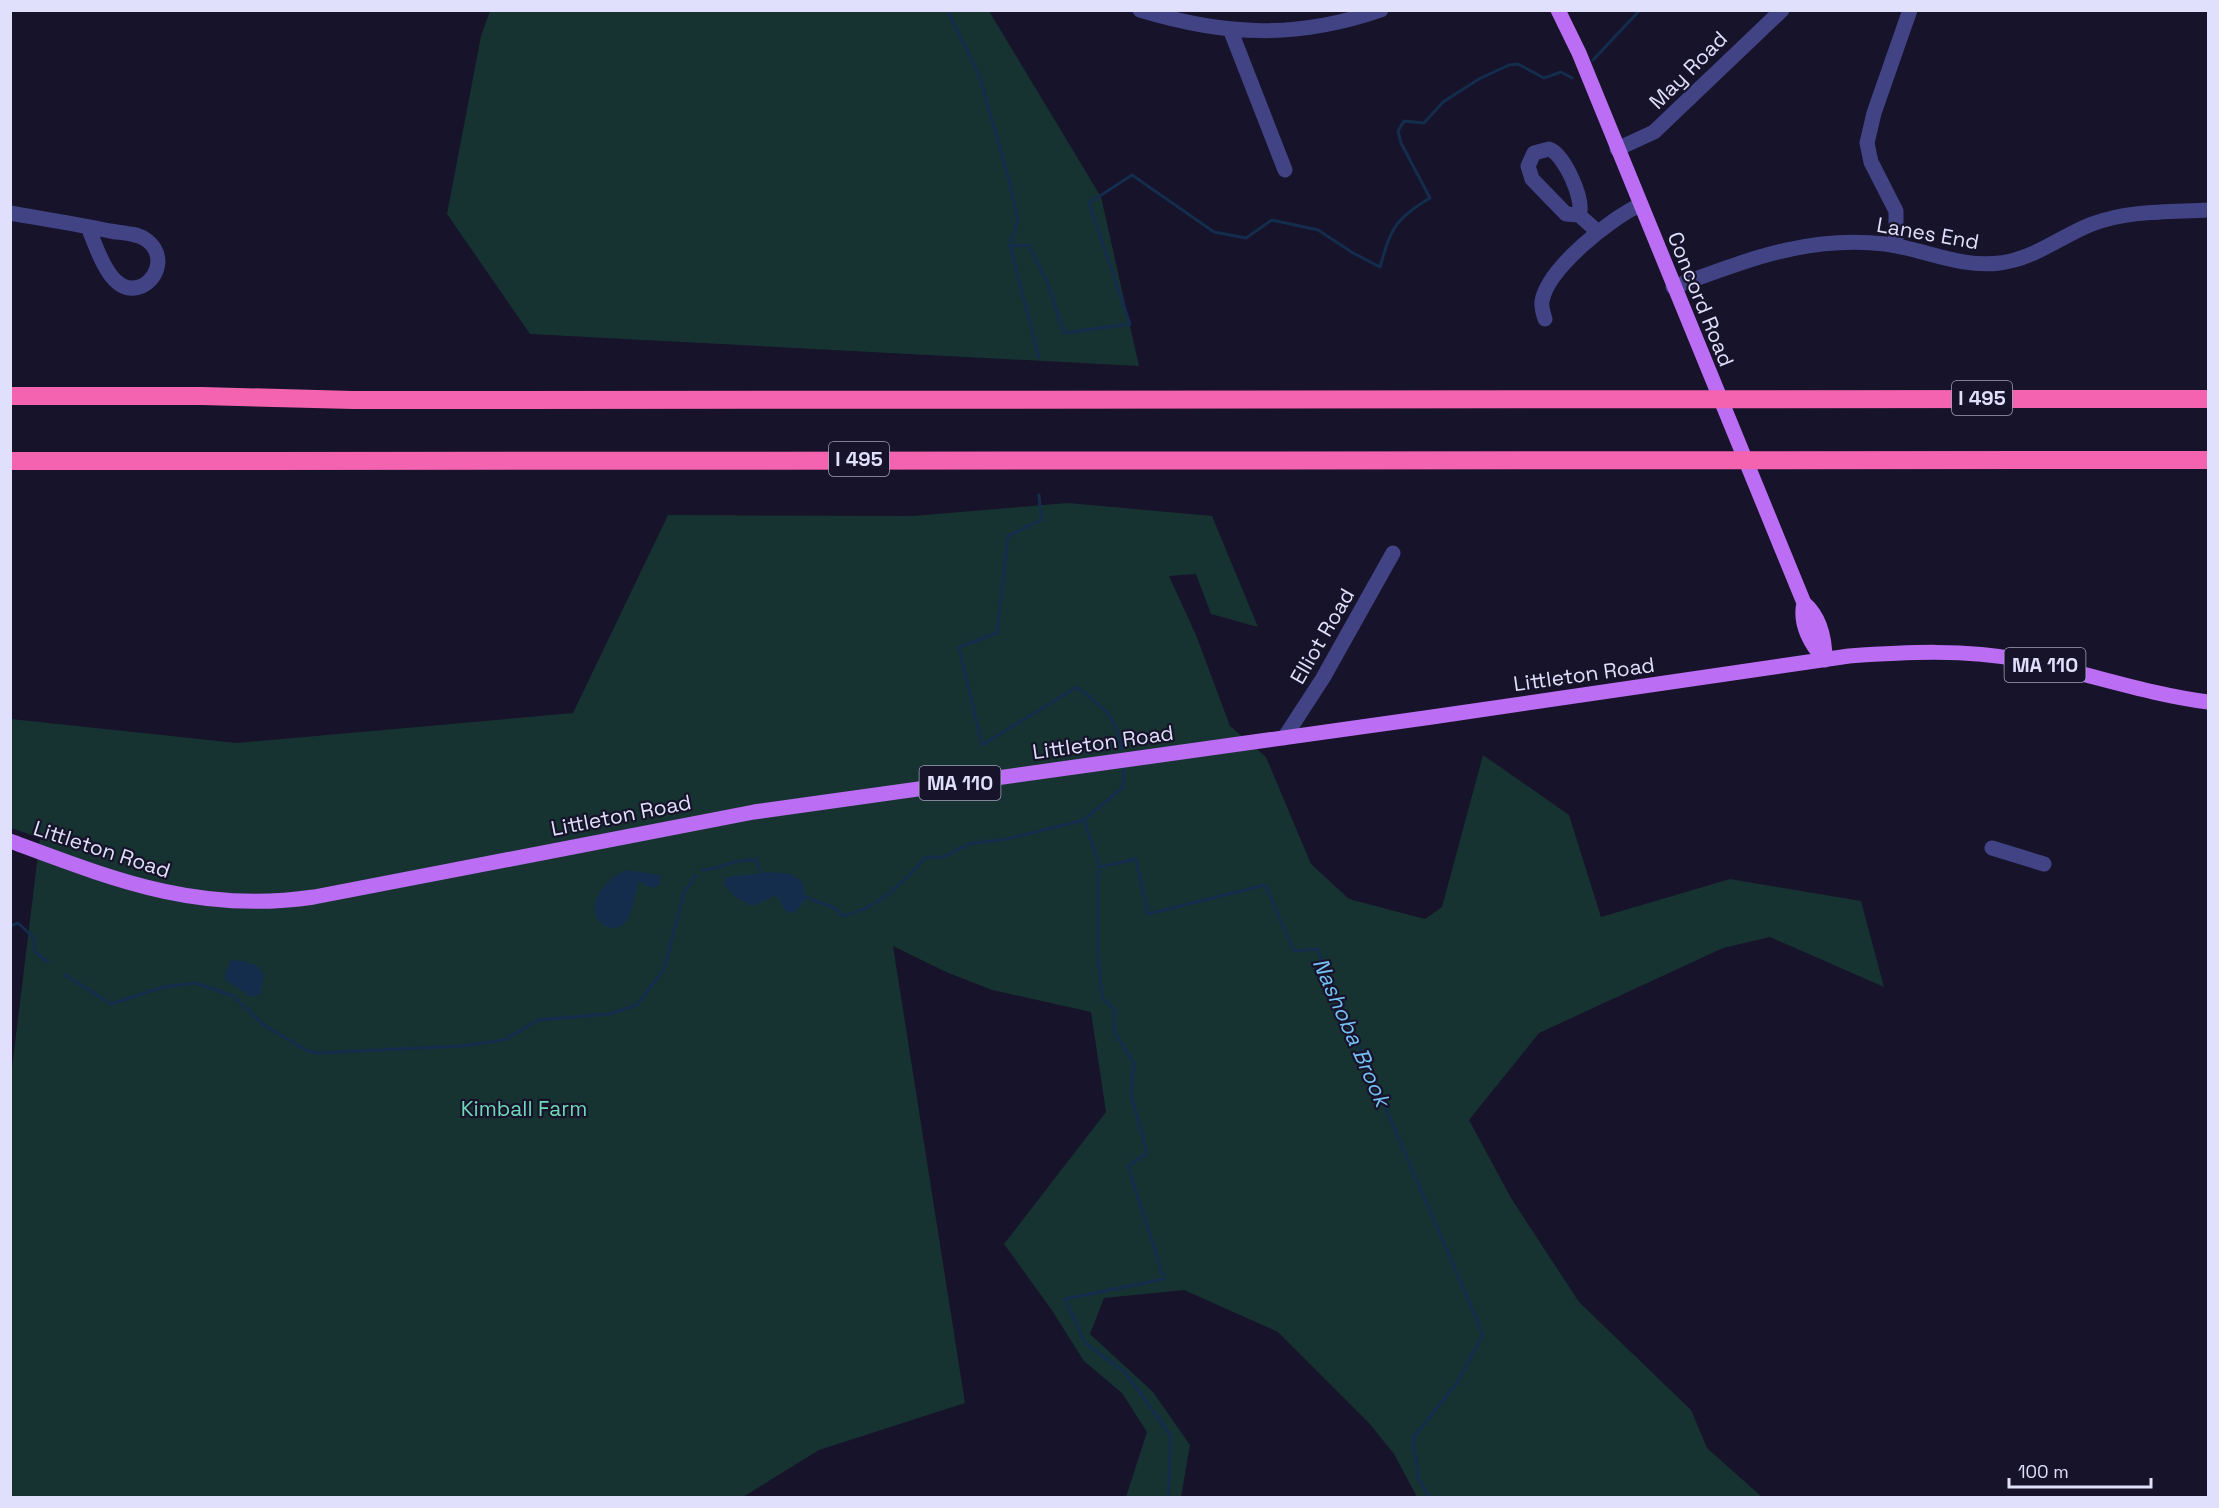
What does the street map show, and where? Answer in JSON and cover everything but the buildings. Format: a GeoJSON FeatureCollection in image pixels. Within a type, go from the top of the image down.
{"type":"FeatureCollection","features":[{"type":"Feature","properties":{"kind":"highway","name":"I 495"},"geometry":{"type":"LineString","coordinates":[[10,396],[202,396],[352,400],[2208,399]]}},
{"type":"Feature","properties":{"kind":"highway","name":"I 495"},"geometry":{"type":"LineString","coordinates":[[10,461],[2208,460]]}},
{"type":"Feature","properties":{"kind":"main road","name":"Concord Road"},"geometry":{"type":"LineString","coordinates":[[1558,10],[1579,53],[1804,603],[1813,611],[1825,644],[1825,660]]}},
{"type":"Feature","properties":{"kind":"main road","name":"Littleton Road"},"geometry":{"type":"LineString","coordinates":[[10,841],[100,874],[162,893],[234,902],[297,899],[723,816],[1825,660],[1919,652],[1987,655],[2039,664],[2158,694],[2208,702]]}},
{"type":"Feature","properties":{"kind":"street"},"geometry":{"type":"LineString","coordinates":[[1140,10],[1192,25],[1230,29],[1309,30],[1381,10]]}},
{"type":"Feature","properties":{"kind":"street","name":"May Road"},"geometry":{"type":"LineString","coordinates":[[1617,149],[1654,132],[1782,10]]}},
{"type":"Feature","properties":{"kind":"street"},"geometry":{"type":"LineString","coordinates":[[1896,246],[1896,211],[1871,162],[1867,143],[1874,113],[1910,10]]}},
{"type":"Feature","properties":{"kind":"street"},"geometry":{"type":"LineString","coordinates":[[1230,29],[1285,170]]}},
{"type":"Feature","properties":{"kind":"street"},"geometry":{"type":"LineString","coordinates":[[1545,319],[1542,302],[1549,286],[1560,271],[1598,232],[1621,213],[1640,205]]}},
{"type":"Feature","properties":{"kind":"street","name":"Lanes End"},"geometry":{"type":"LineString","coordinates":[[1673,286],[1791,247],[1842,243],[1896,246],[1964,262],[2002,263],[2028,255],[2108,219],[2137,214],[2208,210]]}},
{"type":"Feature","properties":{"kind":"street"},"geometry":{"type":"LineString","coordinates":[[10,213],[88,227],[136,236],[151,243],[158,258],[157,268],[152,278],[144,285],[133,287],[116,282],[109,273],[88,227]]}},
{"type":"Feature","properties":{"kind":"street"},"geometry":{"type":"LineString","coordinates":[[1580,215],[1598,232]]}},
{"type":"Feature","properties":{"kind":"street","name":"Elliot Road"},"geometry":{"type":"LineString","coordinates":[[1284,738],[1324,676],[1393,553]]}},
{"type":"Feature","properties":{"kind":"street"},"geometry":{"type":"LineString","coordinates":[[1992,848],[2044,864]]}},
{"type":"Feature","properties":{"kind":"green space"},"geometry":{"type":"Polygon","coordinates":[[[490,11],[989,11],[1101,197],[1139,366],[530,334],[447,214],[481,36],[490,11]]]}},
{"type":"Feature","properties":{"kind":"green space","name":"Kimball Farm"},"geometry":{"type":"Polygon","coordinates":[[[1068,503],[1212,516],[1258,627],[1211,614],[1196,574],[1169,576],[1196,635],[1230,726],[1266,757],[1311,864],[1349,899],[1425,919],[1442,907],[1483,755],[1569,815],[1601,917],[1730,879],[1861,901],[1884,987],[1770,937],[1723,948],[1539,1033],[1469,1120],[1511,1198],[1579,1302],[1691,1410],[1707,1448],[1762,1497],[1417,1497],[1394,1454],[1369,1423],[1278,1332],[1184,1290],[1104,1298],[1090,1334],[1153,1392],[1190,1445],[1181,1497],[1126,1497],[1147,1432],[1122,1393],[1084,1361],[1051,1309],[1004,1244],[1106,1112],[1091,1012],[992,990],[946,972],[893,946],[965,1403],[819,1450],[743,1497],[11,1497],[10,1084],[40,838],[11,828],[11,719],[237,743],[573,713],[668,515],[913,516],[1068,503]]]}},
{"type":"Feature","properties":{"kind":"water"},"geometry":{"type":"Polygon","coordinates":[[[628,870],[659,875],[661,879],[659,885],[652,888],[639,882],[627,920],[616,928],[607,927],[599,920],[595,912],[598,895],[611,879],[628,870]]]}},
{"type":"Feature","properties":{"kind":"water"},"geometry":{"type":"Polygon","coordinates":[[[771,872],[791,874],[802,882],[806,898],[795,913],[785,911],[777,895],[753,906],[737,898],[724,885],[726,877],[771,872]]]}},
{"type":"Feature","properties":{"kind":"water"},"geometry":{"type":"Polygon","coordinates":[[[238,960],[256,965],[264,974],[260,995],[251,997],[224,979],[230,961],[238,960]]]}},
{"type":"Feature","properties":{"kind":"waterway","name":"Nashoba Brook"},"geometry":{"type":"LineString","coordinates":[[947,10],[979,75],[1009,180],[1018,220],[1010,246],[1039,357]]}},
{"type":"Feature","properties":{"kind":"waterway"},"geometry":{"type":"LineString","coordinates":[[1593,60],[1640,10]]}},
{"type":"Feature","properties":{"kind":"waterway"},"geometry":{"type":"LineString","coordinates":[[1010,246],[1028,245],[1047,281],[1064,333],[1130,324],[1089,203],[1132,175],[1214,232],[1246,238],[1272,220],[1318,230],[1353,253],[1380,267],[1396,226],[1409,212],[1430,198],[1401,143],[1398,131],[1404,121],[1424,123],[1443,102],[1479,79],[1509,65],[1518,64],[1544,78],[1561,72],[1572,78]]}},
{"type":"Feature","properties":{"kind":"waterway","name":"Nashoba Brook"},"geometry":{"type":"LineString","coordinates":[[1039,495],[1041,520],[1008,536],[997,633],[959,647],[982,745],[1077,687],[1107,713],[1116,728],[1122,749]]}},
{"type":"Feature","properties":{"kind":"waterway","name":"Nashoba Brook"},"geometry":{"type":"LineString","coordinates":[[1124,768],[1123,787],[1084,820],[1100,867],[1136,859],[1148,914],[1265,885],[1294,951],[1317,949],[1483,1334],[1457,1383],[1413,1438],[1418,1478],[1430,1498]]}},
{"type":"Feature","properties":{"kind":"waterway"},"geometry":{"type":"LineString","coordinates":[[802,896],[835,908],[842,916],[854,913],[888,894],[926,857],[944,857],[968,844],[1007,839],[1084,820]]}},
{"type":"Feature","properties":{"kind":"waterway"},"geometry":{"type":"LineString","coordinates":[[702,870],[756,860],[762,876]]}},
{"type":"Feature","properties":{"kind":"waterway"},"geometry":{"type":"LineString","coordinates":[[1100,867],[1098,874],[1098,955],[1102,998],[1115,1010],[1114,1031],[1134,1064],[1131,1094],[1147,1153],[1128,1166],[1164,1279],[1065,1299],[1085,1343],[1125,1372],[1171,1436],[1168,1498]]}},
{"type":"Feature","properties":{"kind":"waterway"},"geometry":{"type":"LineString","coordinates":[[65,975],[111,1004],[163,987],[196,983],[233,996],[265,1026],[306,1050],[317,1053],[462,1046],[504,1040],[538,1020],[609,1014],[637,1005],[664,969],[684,893],[696,875]]}},
{"type":"Feature","properties":{"kind":"waterway"},"geometry":{"type":"LineString","coordinates":[[10,926],[18,923],[34,938],[35,952],[48,962]]}}]}
